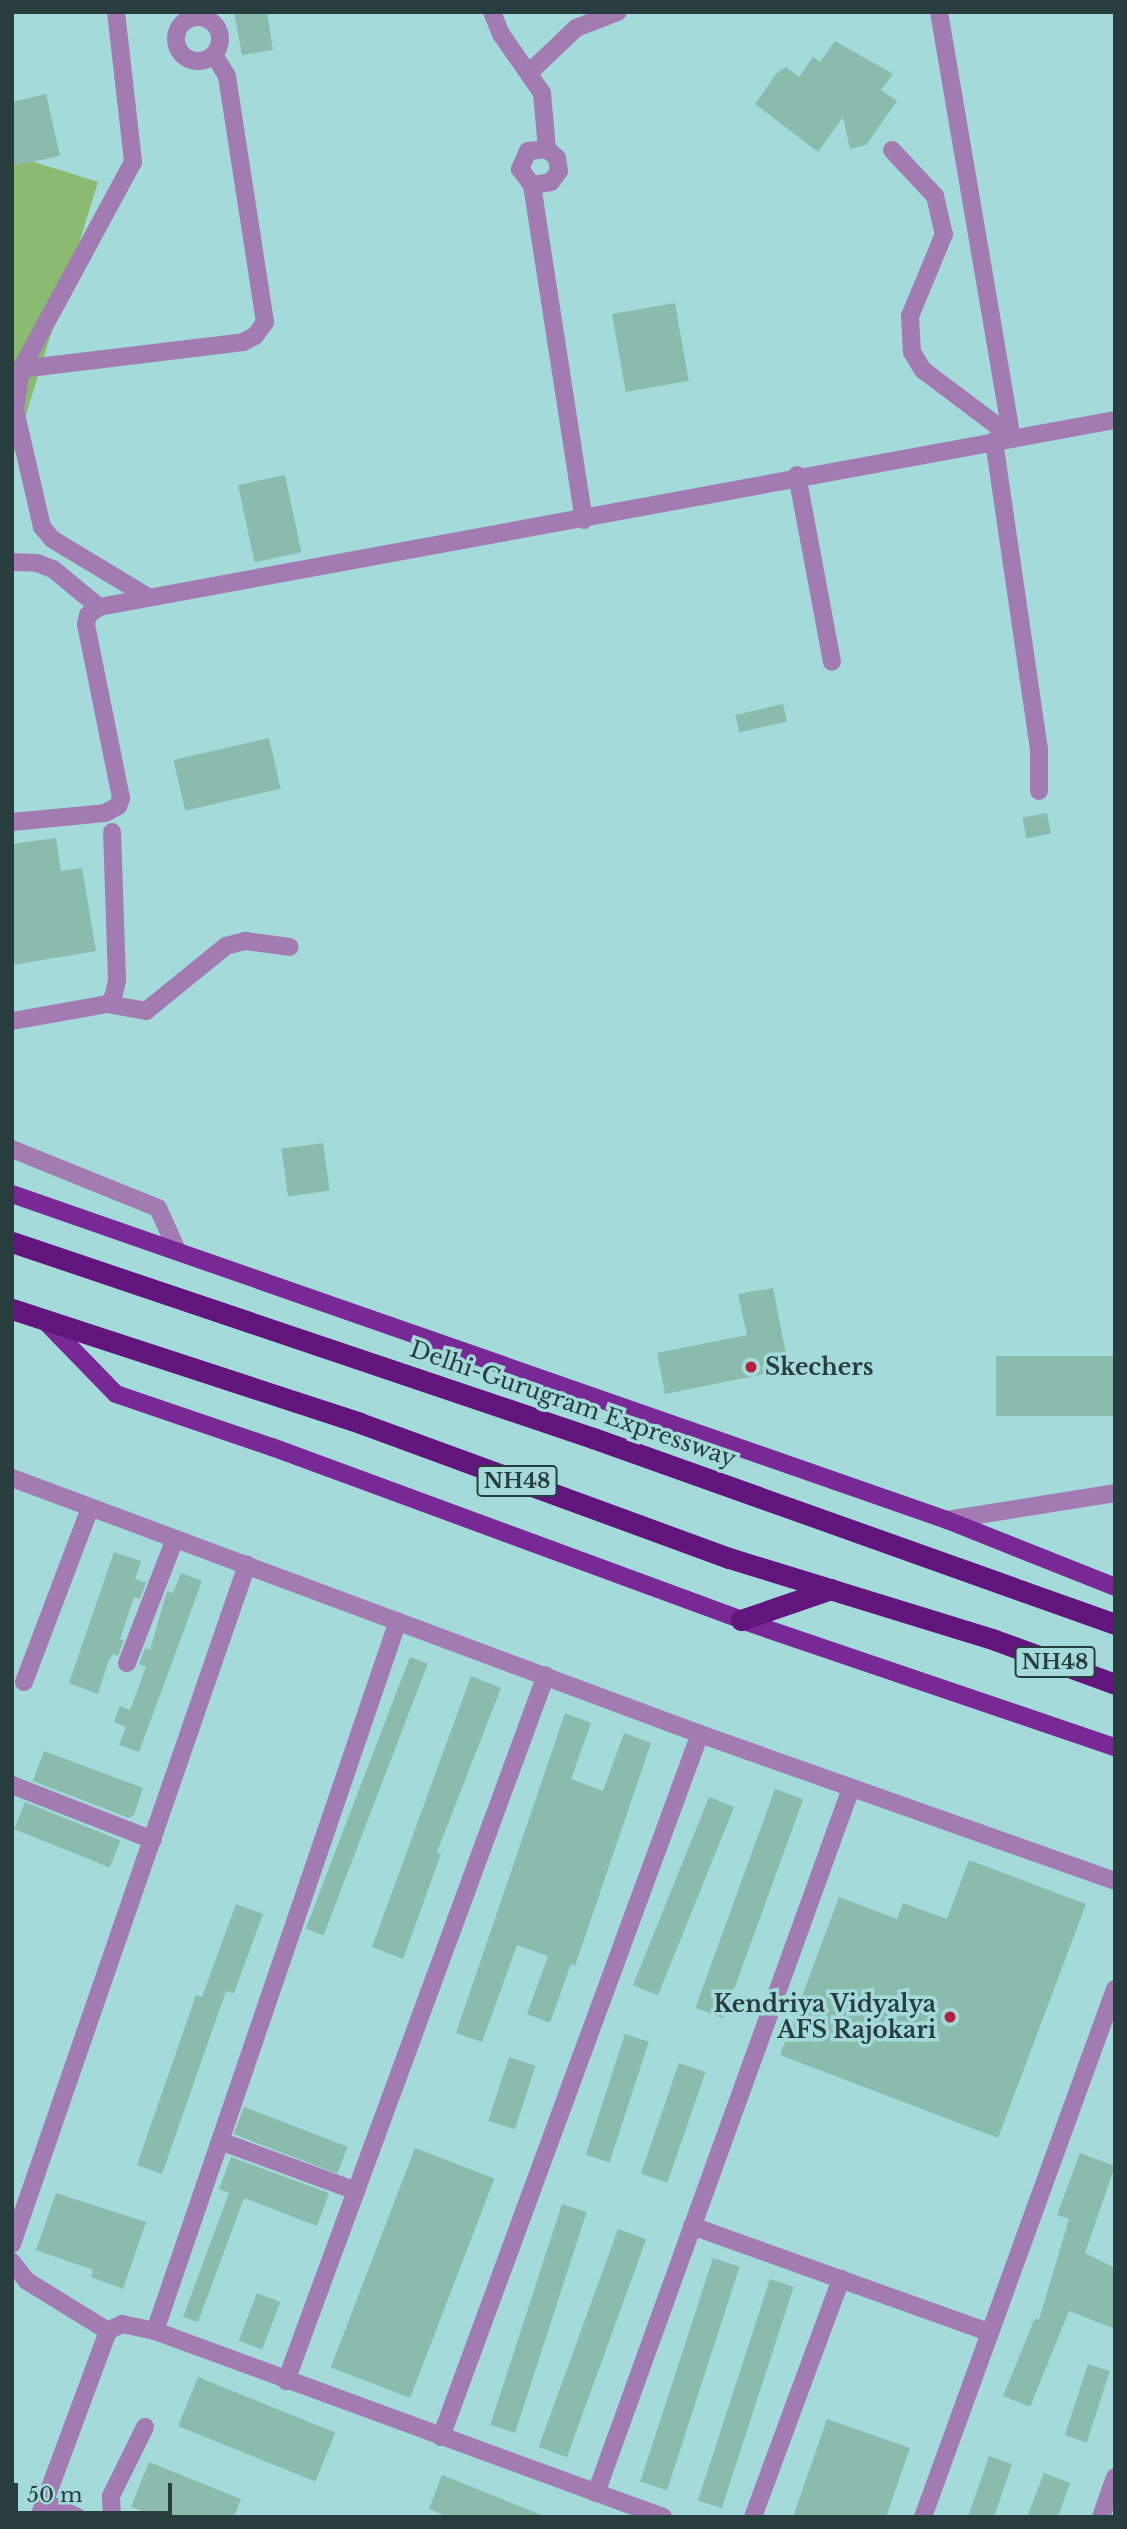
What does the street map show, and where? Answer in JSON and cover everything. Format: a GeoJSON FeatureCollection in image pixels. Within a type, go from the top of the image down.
{"type":"FeatureCollection","features":[{"type":"Feature","properties":{"kind":"highway","name":"Delhi-Gurugram Expressway"},"geometry":{"type":"LineString","coordinates":[[12,1242],[606,1443],[1115,1623]]}},
{"type":"Feature","properties":{"kind":"highway","name":"NH48"},"geometry":{"type":"LineString","coordinates":[[12,1308],[360,1423],[729,1558],[995,1640],[1115,1684]]}},
{"type":"Feature","properties":{"kind":"highway"},"geometry":{"type":"LineString","coordinates":[[740,1620],[831,1589]]}},
{"type":"Feature","properties":{"kind":"main road"},"geometry":{"type":"LineString","coordinates":[[12,1194],[947,1520],[1115,1587]]}},
{"type":"Feature","properties":{"kind":"main road"},"geometry":{"type":"LineString","coordinates":[[41,1317],[116,1394],[272,1447],[740,1620],[1115,1747]]}},
{"type":"Feature","properties":{"kind":"street"},"geometry":{"type":"LineString","coordinates":[[116,12],[133,162],[21,369],[15,410],[42,527],[52,539],[148,597]]}},
{"type":"Feature","properties":{"kind":"street"},"geometry":{"type":"LineString","coordinates":[[492,12],[501,34],[531,71],[542,93],[547,149],[557,158],[559,171],[551,182],[532,185]]}},
{"type":"Feature","properties":{"kind":"street"},"geometry":{"type":"LineString","coordinates":[[531,71],[576,28],[618,12]]}},
{"type":"Feature","properties":{"kind":"street"},"geometry":{"type":"LineString","coordinates":[[939,12],[1003,439],[1040,749],[1039,791]]}},
{"type":"Feature","properties":{"kind":"street"},"geometry":{"type":"LineString","coordinates":[[21,369],[243,342],[255,336],[265,322],[227,76],[214,55]]}},
{"type":"Feature","properties":{"kind":"street"},"geometry":{"type":"LineString","coordinates":[[547,149],[528,151],[521,162],[522,176],[532,185],[584,520]]}},
{"type":"Feature","properties":{"kind":"street"},"geometry":{"type":"LineString","coordinates":[[892,150],[935,196],[944,234],[910,316],[912,352],[923,370],[1003,439]]}},
{"type":"Feature","properties":{"kind":"street"},"geometry":{"type":"LineString","coordinates":[[12,822],[105,813],[118,806],[121,797],[86,624],[88,615],[99,607],[584,520],[797,475],[1115,420]]}},
{"type":"Feature","properties":{"kind":"street"},"geometry":{"type":"LineString","coordinates":[[797,475],[832,662]]}},
{"type":"Feature","properties":{"kind":"street"},"geometry":{"type":"LineString","coordinates":[[12,562],[37,563],[53,569],[99,607]]}},
{"type":"Feature","properties":{"kind":"street"},"geometry":{"type":"LineString","coordinates":[[107,1004],[117,981],[112,832]]}},
{"type":"Feature","properties":{"kind":"street"},"geometry":{"type":"LineString","coordinates":[[12,1021],[107,1004],[146,1011],[226,946],[245,941],[290,947]]}},
{"type":"Feature","properties":{"kind":"street"},"geometry":{"type":"LineString","coordinates":[[12,1149],[158,1208],[177,1250]]}},
{"type":"Feature","properties":{"kind":"street"},"geometry":{"type":"LineString","coordinates":[[12,1478],[174,1541],[247,1565],[700,1734],[1115,1881]]}},
{"type":"Feature","properties":{"kind":"street"},"geometry":{"type":"LineString","coordinates":[[947,1520],[1115,1493]]}},
{"type":"Feature","properties":{"kind":"street"},"geometry":{"type":"LineString","coordinates":[[24,1682],[90,1508]]}},
{"type":"Feature","properties":{"kind":"street"},"geometry":{"type":"LineString","coordinates":[[127,1663],[174,1541]]}},
{"type":"Feature","properties":{"kind":"street"},"geometry":{"type":"LineString","coordinates":[[12,2245],[247,1565]]}},
{"type":"Feature","properties":{"kind":"street"},"geometry":{"type":"LineString","coordinates":[[155,2331],[398,1621]]}},
{"type":"Feature","properties":{"kind":"street"},"geometry":{"type":"LineString","coordinates":[[286,2381],[546,1675]]}},
{"type":"Feature","properties":{"kind":"street"},"geometry":{"type":"LineString","coordinates":[[441,2437],[700,1734]]}},
{"type":"Feature","properties":{"kind":"street"},"geometry":{"type":"LineString","coordinates":[[12,1785],[153,1840]]}},
{"type":"Feature","properties":{"kind":"street"},"geometry":{"type":"LineString","coordinates":[[596,2493],[851,1788]]}},
{"type":"Feature","properties":{"kind":"street"},"geometry":{"type":"LineString","coordinates":[[923,2517],[988,2332],[1115,1989]]}},
{"type":"Feature","properties":{"kind":"street"},"geometry":{"type":"LineString","coordinates":[[220,2141],[356,2191]]}},
{"type":"Feature","properties":{"kind":"street"},"geometry":{"type":"LineString","coordinates":[[692,2226],[988,2332]]}},
{"type":"Feature","properties":{"kind":"street"},"geometry":{"type":"LineString","coordinates":[[12,2262],[27,2281],[108,2331]]}},
{"type":"Feature","properties":{"kind":"street"},"geometry":{"type":"LineString","coordinates":[[753,2517],[841,2279]]}},
{"type":"Feature","properties":{"kind":"street"},"geometry":{"type":"LineString","coordinates":[[77,2517],[41,2509],[108,2331],[121,2324],[155,2331],[663,2517]]}},
{"type":"Feature","properties":{"kind":"street"},"geometry":{"type":"LineString","coordinates":[[112,2517],[111,2496],[145,2427]]}},
{"type":"Feature","properties":{"kind":"street"},"geometry":{"type":"LineString","coordinates":[[1101,2517],[1115,2477]]}},
{"type":"Feature","properties":{"kind":"green space"},"geometry":{"type":"Polygon","coordinates":[[[12,155],[98,182],[12,460],[12,155]]]}},
{"type":"Feature","properties":{"kind":"building"},"geometry":{"type":"Polygon","coordinates":[[[234,12],[267,12],[273,50],[242,55],[234,12]]]}},
{"type":"Feature","properties":{"kind":"building"},"geometry":{"type":"Polygon","coordinates":[[[835,41],[893,74],[881,90],[897,101],[866,145],[850,149],[843,117],[818,152],[755,104],[776,74],[786,67],[799,77],[813,57],[820,62],[835,41]]]}},
{"type":"Feature","properties":{"kind":"building"},"geometry":{"type":"Polygon","coordinates":[[[46,94],[60,156],[12,166],[12,102],[46,94]]]}},
{"type":"Feature","properties":{"kind":"building"},"geometry":{"type":"Polygon","coordinates":[[[675,303],[689,381],[626,392],[612,314],[675,303]]]}},
{"type":"Feature","properties":{"kind":"building"},"geometry":{"type":"Polygon","coordinates":[[[285,475],[301,552],[254,562],[238,485],[285,475]]]}},
{"type":"Feature","properties":{"kind":"building"},"geometry":{"type":"Polygon","coordinates":[[[783,704],[787,722],[739,733],[735,715],[783,704]]]}},
{"type":"Feature","properties":{"kind":"building"},"geometry":{"type":"Polygon","coordinates":[[[269,738],[281,789],[185,811],[174,760],[269,738]]]}},
{"type":"Feature","properties":{"kind":"building"},"geometry":{"type":"Polygon","coordinates":[[[1047,813],[1051,834],[1026,838],[1022,818],[1047,813]]]}},
{"type":"Feature","properties":{"kind":"building"},"geometry":{"type":"Polygon","coordinates":[[[56,838],[61,871],[82,868],[96,951],[12,965],[12,844],[56,838]]]}},
{"type":"Feature","properties":{"kind":"building"},"geometry":{"type":"Polygon","coordinates":[[[323,1143],[330,1191],[288,1196],[281,1149],[323,1143]]]}},
{"type":"Feature","properties":{"kind":"building"},"geometry":{"type":"Polygon","coordinates":[[[773,1288],[789,1369],[665,1394],[657,1353],[747,1335],[738,1294],[773,1288]]]}},
{"type":"Feature","properties":{"kind":"building"},"geometry":{"type":"Polygon","coordinates":[[[996,1356],[1115,1356],[1115,1416],[996,1416],[996,1356]]]}},
{"type":"Feature","properties":{"kind":"building"},"geometry":{"type":"Polygon","coordinates":[[[114,1552],[141,1561],[135,1579],[146,1583],[140,1599],[134,1597],[120,1639],[124,1640],[118,1656],[113,1654],[108,1662],[98,1694],[69,1683],[114,1552]]]}},
{"type":"Feature","properties":{"kind":"building"},"geometry":{"type":"Polygon","coordinates":[[[181,1573],[202,1581],[139,1752],[119,1745],[126,1727],[114,1722],[120,1706],[130,1710],[146,1667],[139,1664],[145,1648],[150,1650],[167,1591],[173,1593],[181,1573]]]}},
{"type":"Feature","properties":{"kind":"building"},"geometry":{"type":"Polygon","coordinates":[[[410,1657],[428,1664],[323,1935],[306,1929],[410,1657]]]}},
{"type":"Feature","properties":{"kind":"building"},"geometry":{"type":"Polygon","coordinates":[[[471,1676],[501,1688],[437,1852],[441,1854],[403,1959],[372,1947],[471,1676]]]}},
{"type":"Feature","properties":{"kind":"building"},"geometry":{"type":"Polygon","coordinates":[[[565,1713],[591,1723],[571,1779],[603,1791],[624,1733],[651,1743],[575,1966],[571,1964],[550,2023],[527,2014],[548,1956],[517,1945],[482,2042],[456,2033],[565,1713]]]}},
{"type":"Feature","properties":{"kind":"building"},"geometry":{"type":"Polygon","coordinates":[[[44,1751],[143,1788],[134,1815],[129,1818],[33,1781],[44,1751]]]}},
{"type":"Feature","properties":{"kind":"building"},"geometry":{"type":"Polygon","coordinates":[[[775,1789],[803,1799],[724,2018],[695,2008],[775,1789]]]}},
{"type":"Feature","properties":{"kind":"building"},"geometry":{"type":"Polygon","coordinates":[[[709,1797],[734,1807],[658,1995],[633,1985],[709,1797]]]}},
{"type":"Feature","properties":{"kind":"building"},"geometry":{"type":"Polygon","coordinates":[[[25,1802],[120,1841],[110,1867],[14,1829],[25,1802]]]}},
{"type":"Feature","properties":{"kind":"building"},"geometry":{"type":"Polygon","coordinates":[[[969,1860],[1086,1904],[998,2138],[780,2055],[839,1897],[897,1919],[903,1903],[947,1919],[969,1860]]]}},
{"type":"Feature","properties":{"kind":"building"},"geometry":{"type":"Polygon","coordinates":[[[236,1904],[263,1914],[234,1993],[226,1991],[162,2174],[137,2165],[196,1995],[202,1997],[236,1904]]]}},
{"type":"Feature","properties":{"kind":"building"},"geometry":{"type":"Polygon","coordinates":[[[625,2034],[649,2042],[610,2163],[586,2155],[625,2034]]]}},
{"type":"Feature","properties":{"kind":"building"},"geometry":{"type":"Polygon","coordinates":[[[509,2057],[536,2066],[515,2129],[488,2121],[509,2057]]]}},
{"type":"Feature","properties":{"kind":"building"},"geometry":{"type":"Polygon","coordinates":[[[679,2063],[705,2072],[667,2183],[641,2174],[679,2063]]]}},
{"type":"Feature","properties":{"kind":"building"},"geometry":{"type":"Polygon","coordinates":[[[244,2107],[348,2147],[337,2174],[234,2134],[244,2107]]]}},
{"type":"Feature","properties":{"kind":"building"},"geometry":{"type":"Polygon","coordinates":[[[415,2148],[494,2178],[410,2398],[331,2367],[415,2148]]]}},
{"type":"Feature","properties":{"kind":"building"},"geometry":{"type":"Polygon","coordinates":[[[1080,2153],[1115,2166],[1085,2253],[1115,2268],[1115,2329],[1069,2311],[1030,2407],[1003,2396],[1035,2318],[1039,2320],[1069,2219],[1057,2215],[1080,2153]]]}},
{"type":"Feature","properties":{"kind":"building"},"geometry":{"type":"Polygon","coordinates":[[[231,2157],[329,2193],[317,2226],[244,2198],[198,2322],[183,2317],[229,2193],[219,2189],[231,2157]]]}},
{"type":"Feature","properties":{"kind":"building"},"geometry":{"type":"Polygon","coordinates":[[[56,2193],[146,2222],[123,2289],[91,2277],[93,2270],[36,2250],[56,2193]]]}},
{"type":"Feature","properties":{"kind":"building"},"geometry":{"type":"Polygon","coordinates":[[[562,2204],[587,2212],[515,2433],[490,2425],[562,2204]]]}},
{"type":"Feature","properties":{"kind":"building"},"geometry":{"type":"Polygon","coordinates":[[[618,2229],[646,2239],[567,2457],[539,2447],[618,2229]]]}},
{"type":"Feature","properties":{"kind":"building"},"geometry":{"type":"Polygon","coordinates":[[[713,2258],[740,2267],[667,2490],[640,2481],[713,2258]]]}},
{"type":"Feature","properties":{"kind":"building"},"geometry":{"type":"Polygon","coordinates":[[[770,2279],[794,2287],[722,2508],[698,2501],[770,2279]]]}},
{"type":"Feature","properties":{"kind":"building"},"geometry":{"type":"Polygon","coordinates":[[[257,2293],[280,2302],[262,2350],[239,2341],[257,2293]]]}},
{"type":"Feature","properties":{"kind":"building"},"geometry":{"type":"Polygon","coordinates":[[[1088,2364],[1110,2371],[1087,2442],[1065,2435],[1088,2364]]]}},
{"type":"Feature","properties":{"kind":"building"},"geometry":{"type":"Polygon","coordinates":[[[198,2377],[335,2432],[315,2482],[178,2426],[198,2377]]]}},
{"type":"Feature","properties":{"kind":"building"},"geometry":{"type":"Polygon","coordinates":[[[827,2419],[910,2448],[886,2517],[793,2517],[827,2419]]]}},
{"type":"Feature","properties":{"kind":"building"},"geometry":{"type":"Polygon","coordinates":[[[989,2456],[1012,2464],[994,2517],[968,2517],[989,2456]]]}},
{"type":"Feature","properties":{"kind":"building"},"geometry":{"type":"Polygon","coordinates":[[[149,2462],[241,2499],[234,2517],[157,2517],[131,2507],[149,2462]]]}},
{"type":"Feature","properties":{"kind":"building"},"geometry":{"type":"Polygon","coordinates":[[[1044,2473],[1070,2483],[1058,2517],[1027,2517],[1044,2473]]]}},
{"type":"Feature","properties":{"kind":"building"},"geometry":{"type":"Polygon","coordinates":[[[442,2475],[544,2517],[448,2517],[429,2509],[442,2475]]]}},
{"type":"Feature","properties":{"kind":"place","name":"Skechers"},"geometry":{"type":"Point","coordinates":[751,1367]}},
{"type":"Feature","properties":{"kind":"place","name":"Kendriya Vidyalya AFS Rajokari"},"geometry":{"type":"Point","coordinates":[950,2017]}}]}
